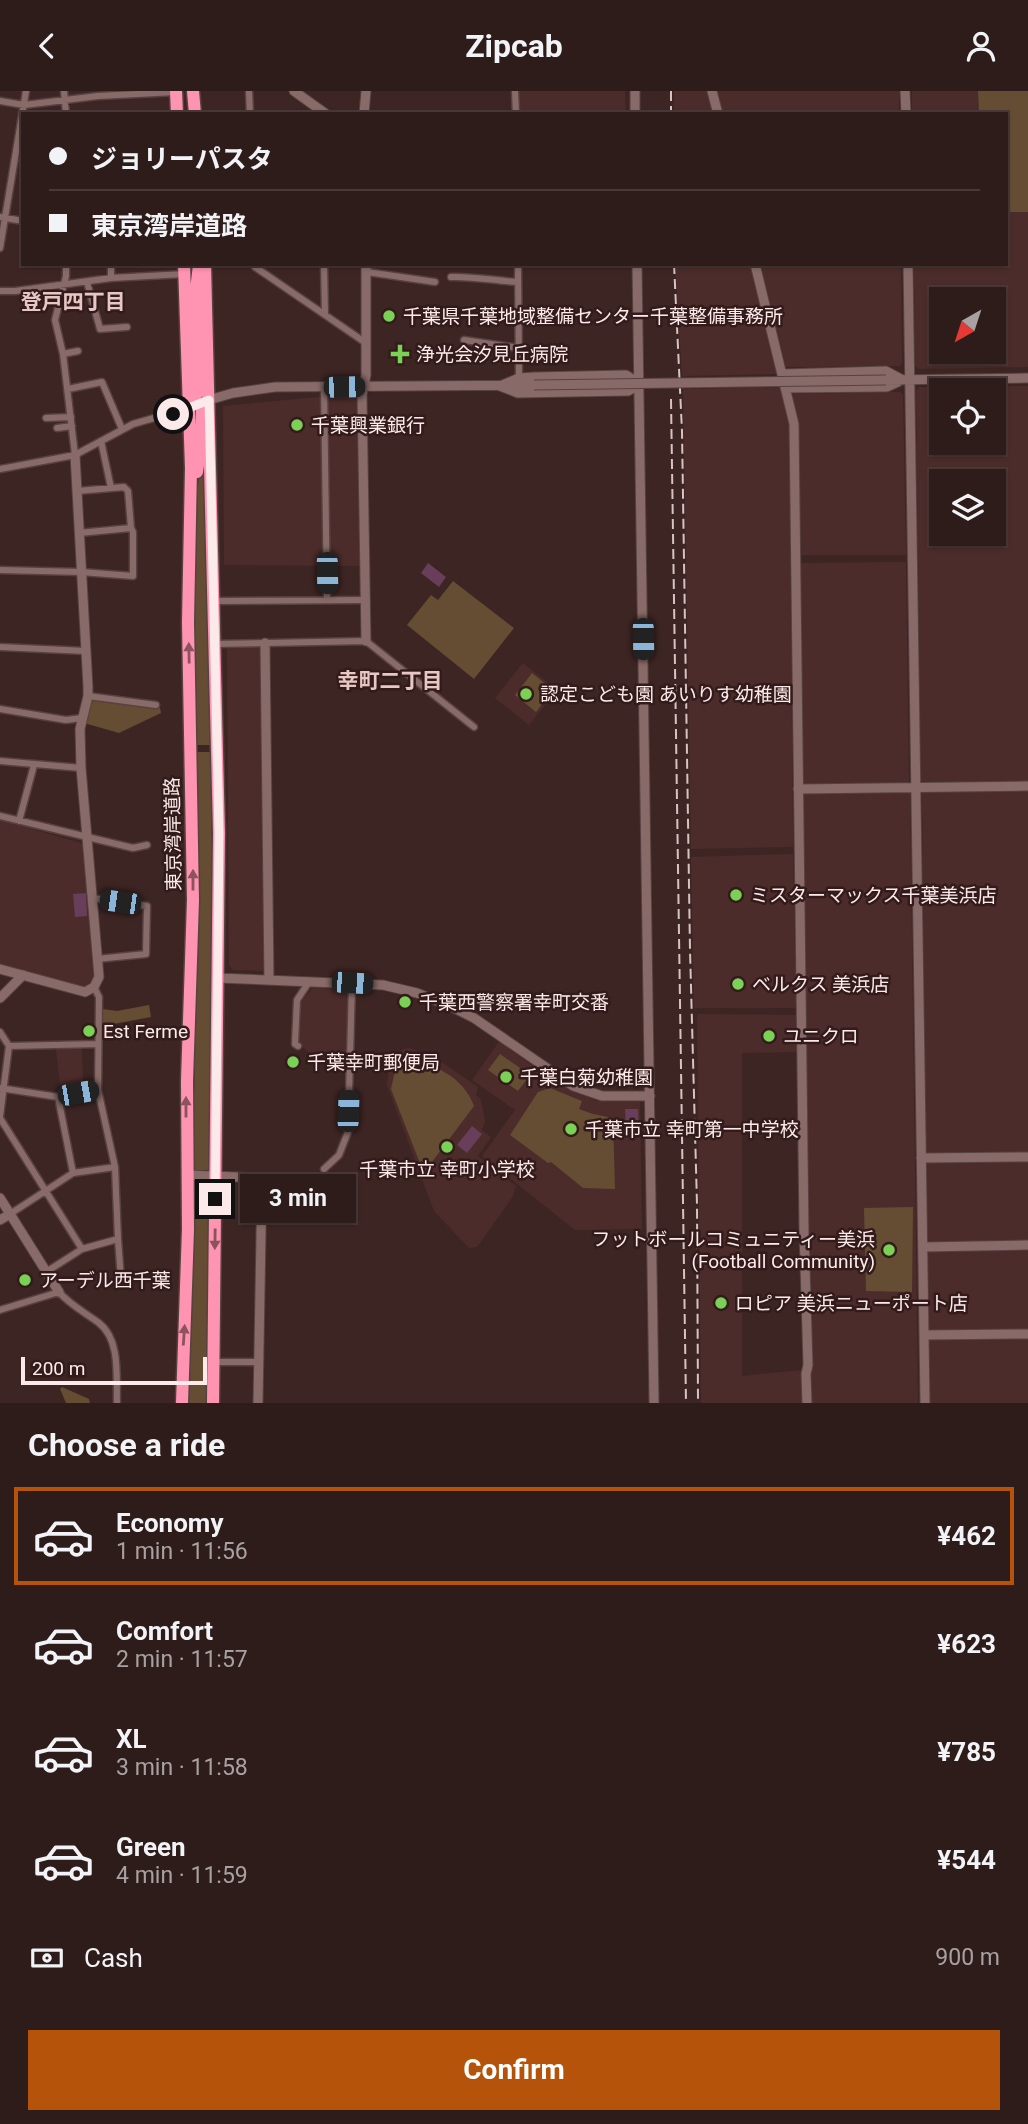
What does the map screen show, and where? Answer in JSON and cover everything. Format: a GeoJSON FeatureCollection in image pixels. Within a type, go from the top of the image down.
{"type":"FeatureCollection","features":[{"type":"Feature","properties":{"kind":"highway"},"geometry":{"type":"LineString","coordinates":[[193,91],[197,112]]}},
{"type":"Feature","properties":{"kind":"highway"},"geometry":{"type":"LineString","coordinates":[[197,112],[199,91]]}},
{"type":"Feature","properties":{"kind":"highway"},"geometry":{"type":"LineString","coordinates":[[176,92],[177,112]]}},
{"type":"Feature","properties":{"kind":"highway"},"geometry":{"type":"LineString","coordinates":[[189,408],[198,390],[196,291],[199,266]]}},
{"type":"Feature","properties":{"kind":"highway"},"geometry":{"type":"LineString","coordinates":[[205,266],[219,833],[213,1403]]}},
{"type":"Feature","properties":{"kind":"highway","name":"東京湾岸道路"},"geometry":{"type":"LineString","coordinates":[[182,1403],[188,1270],[187,1081],[193,900],[188,622],[192,492],[185,269]]}},
{"type":"Feature","properties":{"kind":"highway"},"geometry":{"type":"LineString","coordinates":[[192,492],[200,454],[202,408],[209,400]]}},
{"type":"Feature","properties":{"kind":"street"},"geometry":{"type":"LineString","coordinates":[[23,112],[26,91]]}},
{"type":"Feature","properties":{"kind":"street"},"geometry":{"type":"LineString","coordinates":[[64,91],[66,112]]}},
{"type":"Feature","properties":{"kind":"street"},"geometry":{"type":"LineString","coordinates":[[249,91],[252,112]]}},
{"type":"Feature","properties":{"kind":"street"},"geometry":{"type":"LineString","coordinates":[[294,91],[323,112]]}},
{"type":"Feature","properties":{"kind":"street"},"geometry":{"type":"LineString","coordinates":[[364,112],[366,91]]}},
{"type":"Feature","properties":{"kind":"street"},"geometry":{"type":"LineString","coordinates":[[515,91],[516,112]]}},
{"type":"Feature","properties":{"kind":"street"},"geometry":{"type":"LineString","coordinates":[[635,91],[635,112]]}},
{"type":"Feature","properties":{"kind":"street"},"geometry":{"type":"LineString","coordinates":[[712,91],[717,112]]}},
{"type":"Feature","properties":{"kind":"street"},"geometry":{"type":"LineString","coordinates":[[905,91],[906,112]]}},
{"type":"Feature","properties":{"kind":"street"},"geometry":{"type":"LineString","coordinates":[[0,101],[24,105],[98,96],[176,92]]}},
{"type":"Feature","properties":{"kind":"street"},"geometry":{"type":"LineString","coordinates":[[0,248],[21,121]]}},
{"type":"Feature","properties":{"kind":"street"},"geometry":{"type":"LineString","coordinates":[[3,218],[21,221]]}},
{"type":"Feature","properties":{"kind":"street"},"geometry":{"type":"LineString","coordinates":[[0,969],[85,992],[94,987],[99,977],[81,768],[80,729],[88,696],[75,455],[63,353],[55,320],[66,266]]}},
{"type":"Feature","properties":{"kind":"street"},"geometry":{"type":"LineString","coordinates":[[111,266],[111,278]]}},
{"type":"Feature","properties":{"kind":"street"},"geometry":{"type":"LineString","coordinates":[[254,266],[366,343]]}},
{"type":"Feature","properties":{"kind":"street"},"geometry":{"type":"LineString","coordinates":[[518,266],[519,379]]}},
{"type":"Feature","properties":{"kind":"street"},"geometry":{"type":"LineString","coordinates":[[637,266],[654,1403]]}},
{"type":"Feature","properties":{"kind":"street"},"geometry":{"type":"LineString","coordinates":[[755,266],[794,423],[807,1403]]}},
{"type":"Feature","properties":{"kind":"street"},"geometry":{"type":"LineString","coordinates":[[908,266],[906,380],[925,1403]]}},
{"type":"Feature","properties":{"kind":"street"},"geometry":{"type":"LineString","coordinates":[[324,267],[325,315]]}},
{"type":"Feature","properties":{"kind":"street"},"geometry":{"type":"LineString","coordinates":[[366,641],[362,395],[366,375],[366,268],[435,282]]}},
{"type":"Feature","properties":{"kind":"street"},"geometry":{"type":"LineString","coordinates":[[0,291],[62,286],[185,269]]}},
{"type":"Feature","properties":{"kind":"street"},"geometry":{"type":"LineString","coordinates":[[451,277],[466,276],[518,282]]}},
{"type":"Feature","properties":{"kind":"street"},"geometry":{"type":"LineString","coordinates":[[87,282],[100,329],[127,327]]}},
{"type":"Feature","properties":{"kind":"street"},"geometry":{"type":"LineString","coordinates":[[464,340],[519,348]]}},
{"type":"Feature","properties":{"kind":"street"},"geometry":{"type":"LineString","coordinates":[[63,353],[78,351]]}},
{"type":"Feature","properties":{"kind":"street"},"geometry":{"type":"LineString","coordinates":[[782,373],[886,371],[906,380]]}},
{"type":"Feature","properties":{"kind":"street"},"geometry":{"type":"LineString","coordinates":[[500,386],[519,379],[626,375],[640,384]]}},
{"type":"Feature","properties":{"kind":"street"},"geometry":{"type":"LineString","coordinates":[[0,470],[75,455],[133,424],[209,400],[260,388],[1028,377]]}},
{"type":"Feature","properties":{"kind":"street"},"geometry":{"type":"LineString","coordinates":[[785,388],[887,387],[906,380]]}},
{"type":"Feature","properties":{"kind":"street"},"geometry":{"type":"LineString","coordinates":[[68,389],[102,381],[121,429]]}},
{"type":"Feature","properties":{"kind":"street"},"geometry":{"type":"LineString","coordinates":[[500,386],[518,393],[628,391],[640,384]]}},
{"type":"Feature","properties":{"kind":"street"},"geometry":{"type":"LineString","coordinates":[[324,387],[327,599]]}},
{"type":"Feature","properties":{"kind":"street"},"geometry":{"type":"LineString","coordinates":[[46,418],[71,417]]}},
{"type":"Feature","properties":{"kind":"street"},"geometry":{"type":"LineString","coordinates":[[57,428],[72,426]]}},
{"type":"Feature","properties":{"kind":"street"},"geometry":{"type":"LineString","coordinates":[[101,441],[111,488]]}},
{"type":"Feature","properties":{"kind":"street"},"geometry":{"type":"LineString","coordinates":[[0,578],[0,570],[133,576],[133,532],[128,491],[124,487],[77,491]]}},
{"type":"Feature","properties":{"kind":"street"},"geometry":{"type":"LineString","coordinates":[[79,533],[131,528]]}},
{"type":"Feature","properties":{"kind":"street"},"geometry":{"type":"LineString","coordinates":[[214,601],[365,600]]}},
{"type":"Feature","properties":{"kind":"street"},"geometry":{"type":"LineString","coordinates":[[214,644],[366,641],[474,727]]}},
{"type":"Feature","properties":{"kind":"street"},"geometry":{"type":"LineString","coordinates":[[265,643],[269,980]]}},
{"type":"Feature","properties":{"kind":"street"},"geometry":{"type":"LineString","coordinates":[[0,647],[86,652]]}},
{"type":"Feature","properties":{"kind":"street"},"geometry":{"type":"LineString","coordinates":[[88,696],[156,705]]}},
{"type":"Feature","properties":{"kind":"street"},"geometry":{"type":"LineString","coordinates":[[0,709],[66,720],[82,718]]}},
{"type":"Feature","properties":{"kind":"street"},"geometry":{"type":"LineString","coordinates":[[0,761],[81,768]]}},
{"type":"Feature","properties":{"kind":"street"},"geometry":{"type":"LineString","coordinates":[[19,821],[34,765]]}},
{"type":"Feature","properties":{"kind":"street"},"geometry":{"type":"LineString","coordinates":[[798,789],[1028,786]]}},
{"type":"Feature","properties":{"kind":"street"},"geometry":{"type":"LineString","coordinates":[[0,816],[133,848],[147,845]]}},
{"type":"Feature","properties":{"kind":"street"},"geometry":{"type":"LineString","coordinates":[[92,898],[147,906],[146,954],[97,959]]}},
{"type":"Feature","properties":{"kind":"street"},"geometry":{"type":"LineString","coordinates":[[0,998],[23,975]]}},
{"type":"Feature","properties":{"kind":"street"},"geometry":{"type":"LineString","coordinates":[[218,978],[352,983],[405,989],[452,1006],[563,1081],[586,1092],[603,1096],[650,1097]]}},
{"type":"Feature","properties":{"kind":"street"},"geometry":{"type":"LineString","coordinates":[[298,1047],[295,1044],[296,1000],[309,982]]}},
{"type":"Feature","properties":{"kind":"street"},"geometry":{"type":"LineString","coordinates":[[324,1169],[339,1155],[348,1132],[352,983]]}},
{"type":"Feature","properties":{"kind":"street"},"geometry":{"type":"LineString","coordinates":[[94,987],[99,997],[98,1090],[115,1167],[121,1279]]}},
{"type":"Feature","properties":{"kind":"street"},"geometry":{"type":"LineString","coordinates":[[0,1032],[9,1047],[0,1117],[82,1249]]}},
{"type":"Feature","properties":{"kind":"street"},"geometry":{"type":"LineString","coordinates":[[9,1047],[98,1044]]}},
{"type":"Feature","properties":{"kind":"street"},"geometry":{"type":"LineString","coordinates":[[2,1088],[58,1097],[98,1090]]}},
{"type":"Feature","properties":{"kind":"street"},"geometry":{"type":"LineString","coordinates":[[58,1097],[74,1173]]}},
{"type":"Feature","properties":{"kind":"street"},"geometry":{"type":"LineString","coordinates":[[921,1158],[1028,1157]]}},
{"type":"Feature","properties":{"kind":"street"},"geometry":{"type":"LineString","coordinates":[[0,1220],[74,1173],[115,1167]]}},
{"type":"Feature","properties":{"kind":"street"},"geometry":{"type":"LineString","coordinates":[[187,1175],[262,1178],[258,1403]]}},
{"type":"Feature","properties":{"kind":"street"},"geometry":{"type":"LineString","coordinates":[[0,1198],[59,1292],[110,1334],[114,1345],[117,1403]]}},
{"type":"Feature","properties":{"kind":"street"},"geometry":{"type":"LineString","coordinates":[[46,1272],[82,1249],[118,1239]]}},
{"type":"Feature","properties":{"kind":"street"},"geometry":{"type":"LineString","coordinates":[[922,1247],[1028,1245]]}},
{"type":"Feature","properties":{"kind":"street"},"geometry":{"type":"LineString","coordinates":[[1,1307],[59,1292]]}},
{"type":"Feature","properties":{"kind":"street"},"geometry":{"type":"LineString","coordinates":[[924,1335],[1028,1333]]}},
{"type":"Feature","properties":{"kind":"street"},"geometry":{"type":"LineString","coordinates":[[214,1362],[259,1362]]}},
{"type":"Feature","properties":{"kind":"shaded area"},"geometry":{"type":"Polygon","coordinates":[[[519,91],[625,91],[626,112],[519,112],[519,91]]]}},
{"type":"Feature","properties":{"kind":"shaded area"},"geometry":{"type":"Polygon","coordinates":[[[674,91],[708,91],[713,112],[674,112],[674,91]]]}},
{"type":"Feature","properties":{"kind":"shaded area"},"geometry":{"type":"Polygon","coordinates":[[[717,91],[899,91],[899,112],[722,112],[717,91]]]}},
{"type":"Feature","properties":{"kind":"shaded area"},"geometry":{"type":"Polygon","coordinates":[[[912,91],[978,91],[979,112],[912,112],[912,91]]]}},
{"type":"Feature","properties":{"kind":"shaded area"},"geometry":{"type":"Polygon","coordinates":[[[978,91],[1028,91],[1028,212],[1008,212],[1008,112],[979,112],[978,91]]]}},
{"type":"Feature","properties":{"kind":"shaded area"},"geometry":{"type":"Polygon","coordinates":[[[1008,212],[1028,212],[1028,367],[919,369],[915,366],[914,266],[1008,266],[1008,212]]]}},
{"type":"Feature","properties":{"kind":"shaded area"},"geometry":{"type":"Polygon","coordinates":[[[675,266],[751,266],[778,374],[682,376],[675,266]]]}},
{"type":"Feature","properties":{"kind":"shaded area"},"geometry":{"type":"Polygon","coordinates":[[[761,266],[901,266],[900,366],[786,367],[761,266]]]}},
{"type":"Feature","properties":{"kind":"shaded area"},"geometry":{"type":"Polygon","coordinates":[[[1006,386],[1028,386],[1028,781],[921,781],[916,391],[919,387],[929,387],[929,455],[1006,455],[1006,386]]]}},
{"type":"Feature","properties":{"kind":"shaded area"},"geometry":{"type":"Polygon","coordinates":[[[781,387],[789,418],[793,847],[691,849],[683,389],[781,387]]]}},
{"type":"Feature","properties":{"kind":"shaded area"},"geometry":{"type":"Polygon","coordinates":[[[900,392],[903,395],[906,555],[800,555],[798,417],[792,396],[900,392]]]}},
{"type":"Feature","properties":{"kind":"shaded area"},"geometry":{"type":"Polygon","coordinates":[[[329,396],[356,397],[359,400],[361,566],[224,565],[223,406],[329,396]]]}},
{"type":"Feature","properties":{"kind":"shaded area"},"geometry":{"type":"Polygon","coordinates":[[[203,438],[207,504],[211,745],[197,745],[194,625],[198,485],[203,438]]]}},
{"type":"Feature","properties":{"kind":"shaded area"},"geometry":{"type":"Polygon","coordinates":[[[906,562],[909,781],[804,785],[800,563],[906,562]]]}},
{"type":"Feature","properties":{"kind":"shaded area"},"geometry":{"type":"Polygon","coordinates":[[[428,563],[446,577],[439,587],[421,573],[428,563]]]}},
{"type":"Feature","properties":{"kind":"shaded area"},"geometry":{"type":"Polygon","coordinates":[[[453,581],[514,628],[474,679],[407,625],[431,595],[438,600],[453,581]]]}},
{"type":"Feature","properties":{"kind":"shaded area"},"geometry":{"type":"Polygon","coordinates":[[[259,646],[265,968],[263,971],[233,970],[229,965],[227,647],[259,646]]]}},
{"type":"Feature","properties":{"kind":"shaded area","name":"認定こども園 あいりす幼稚園"},"geometry":{"type":"Polygon","coordinates":[[[523,663],[557,690],[529,725],[495,698],[523,663]]]}},
{"type":"Feature","properties":{"kind":"shaded area"},"geometry":{"type":"Polygon","coordinates":[[[532,673],[553,690],[536,712],[515,695],[532,673]]]}},
{"type":"Feature","properties":{"kind":"shaded area"},"geometry":{"type":"Polygon","coordinates":[[[92,699],[160,708],[161,713],[119,733],[84,723],[92,699]]]}},
{"type":"Feature","properties":{"kind":"shaded area"},"geometry":{"type":"Polygon","coordinates":[[[196,752],[211,752],[213,966],[210,1170],[192,1170],[196,752]]]}},
{"type":"Feature","properties":{"kind":"shaded area"},"geometry":{"type":"Polygon","coordinates":[[[1028,790],[1028,1153],[929,1154],[926,1152],[922,793],[1028,790]]]}},
{"type":"Feature","properties":{"kind":"shaded area"},"geometry":{"type":"Polygon","coordinates":[[[910,793],[918,1403],[812,1403],[803,795],[910,793]]]}},
{"type":"Feature","properties":{"kind":"shaded area"},"geometry":{"type":"Polygon","coordinates":[[[0,820],[85,844],[95,976],[84,987],[0,964],[0,820]]]}},
{"type":"Feature","properties":{"kind":"shaded area"},"geometry":{"type":"Polygon","coordinates":[[[793,854],[796,1006],[694,1008],[691,857],[793,854]]]}},
{"type":"Feature","properties":{"kind":"shaded area"},"geometry":{"type":"Polygon","coordinates":[[[86,893],[87,916],[75,917],[73,894],[86,893]]]}},
{"type":"Feature","properties":{"kind":"shaded area"},"geometry":{"type":"Polygon","coordinates":[[[313,988],[350,991],[346,1067],[329,1066],[299,1045],[301,1002],[313,988]]]}},
{"type":"Feature","properties":{"kind":"shaded area"},"geometry":{"type":"Polygon","coordinates":[[[149,1005],[151,1017],[103,1026],[103,1009],[117,1011],[149,1005]]]}},
{"type":"Feature","properties":{"kind":"shaded area"},"geometry":{"type":"Polygon","coordinates":[[[697,1014],[798,1015],[798,1052],[742,1053],[742,1376],[804,1370],[804,1403],[701,1403],[697,1014]]]}},
{"type":"Feature","properties":{"kind":"shaded area","name":"千葉市立 幸町第一中学校"},"geometry":{"type":"Polygon","coordinates":[[[499,1042],[540,1073],[569,1090],[597,1101],[640,1102],[642,1229],[575,1230],[482,1156],[515,1110],[472,1080],[499,1042]]]}},
{"type":"Feature","properties":{"kind":"shaded area"},"geometry":{"type":"Polygon","coordinates":[[[59,1047],[82,1047],[83,1089],[61,1092],[56,1050],[59,1047]]]}},
{"type":"Feature","properties":{"kind":"shaded area","name":"千葉市立 幸町小学校"},"geometry":{"type":"Polygon","coordinates":[[[409,1048],[434,1057],[478,1087],[476,1095],[481,1100],[485,1121],[482,1130],[491,1137],[478,1156],[516,1186],[512,1198],[477,1247],[469,1248],[434,1211],[387,1085],[389,1068],[403,1049],[409,1048]]]}},
{"type":"Feature","properties":{"kind":"shaded area"},"geometry":{"type":"Polygon","coordinates":[[[500,1054],[530,1075],[518,1091],[488,1070],[500,1054]]]}},
{"type":"Feature","properties":{"kind":"shaded area"},"geometry":{"type":"Polygon","coordinates":[[[406,1056],[427,1063],[455,1079],[474,1106],[423,1171],[391,1089],[394,1075],[406,1056]]]}},
{"type":"Feature","properties":{"kind":"shaded area"},"geometry":{"type":"Polygon","coordinates":[[[550,1088],[582,1101],[579,1109],[613,1118],[615,1189],[583,1188],[551,1162],[548,1163],[510,1135],[538,1092],[550,1088]]]}},
{"type":"Feature","properties":{"kind":"shaded area"},"geometry":{"type":"Polygon","coordinates":[[[625,1109],[638,1109],[639,1133],[626,1133],[625,1109]]]}},
{"type":"Feature","properties":{"kind":"shaded area"},"geometry":{"type":"Polygon","coordinates":[[[472,1126],[482,1134],[467,1153],[457,1145],[472,1126]]]}},
{"type":"Feature","properties":{"kind":"shaded area"},"geometry":{"type":"Polygon","coordinates":[[[1028,1161],[1028,1241],[928,1240],[929,1162],[1028,1161]]]}},
{"type":"Feature","properties":{"kind":"shaded area"},"geometry":{"type":"Polygon","coordinates":[[[193,1178],[210,1178],[208,1403],[187,1403],[193,1178]]]}},
{"type":"Feature","properties":{"kind":"shaded area","name":"フットボールコミュニティー美浜 (Football Community)"},"geometry":{"type":"Polygon","coordinates":[[[913,1207],[912,1292],[866,1291],[864,1208],[913,1207]]]}},
{"type":"Feature","properties":{"kind":"shaded area"},"geometry":{"type":"Polygon","coordinates":[[[1028,1249],[1028,1329],[929,1329],[930,1251],[1028,1249]]]}},
{"type":"Feature","properties":{"kind":"shaded area"},"geometry":{"type":"Polygon","coordinates":[[[1028,1338],[1028,1403],[930,1403],[931,1339],[1028,1338]]]}},
{"type":"Feature","properties":{"kind":"shaded area"},"geometry":{"type":"Polygon","coordinates":[[[62,1387],[89,1399],[90,1403],[66,1403],[60,1389],[62,1387]]]}},
{"type":"Feature","properties":{"kind":"railway"},"geometry":{"type":"LineString","coordinates":[[671,91],[671,112]]}},
{"type":"Feature","properties":{"kind":"railway"},"geometry":{"type":"LineString","coordinates":[[674,266],[682,431],[697,1204],[698,1403]]}},
{"type":"Feature","properties":{"kind":"railway"},"geometry":{"type":"LineString","coordinates":[[671,399],[686,1403]]}},
{"type":"Feature","properties":{"kind":"place","name":"千葉県千葉地域整備センター千葉整備事務所"},"geometry":{"type":"Point","coordinates":[389,316]}},
{"type":"Feature","properties":{"kind":"place","name":"浄光会汐見丘病院"},"geometry":{"type":"Point","coordinates":[400,354]}},
{"type":"Feature","properties":{"kind":"place","name":"千葉興業銀行"},"geometry":{"type":"Point","coordinates":[297,425]}},
{"type":"Feature","properties":{"kind":"place","name":"認定こども園 あいりす幼稚園"},"geometry":{"type":"Point","coordinates":[526,694]}},
{"type":"Feature","properties":{"kind":"place","name":"ミスターマックス千葉美浜店"},"geometry":{"type":"Point","coordinates":[736,895]}},
{"type":"Feature","properties":{"kind":"place","name":"ベルクス 美浜店"},"geometry":{"type":"Point","coordinates":[738,984]}},
{"type":"Feature","properties":{"kind":"place","name":"千葉西警察署幸町交番"},"geometry":{"type":"Point","coordinates":[405,1002]}},
{"type":"Feature","properties":{"kind":"place","name":"Est Ferme"},"geometry":{"type":"Point","coordinates":[89,1031]}},
{"type":"Feature","properties":{"kind":"place","name":"ユニクロ"},"geometry":{"type":"Point","coordinates":[769,1036]}},
{"type":"Feature","properties":{"kind":"place","name":"千葉幸町郵便局"},"geometry":{"type":"Point","coordinates":[293,1062]}},
{"type":"Feature","properties":{"kind":"place","name":"千葉白菊幼稚園"},"geometry":{"type":"Point","coordinates":[506,1077]}},
{"type":"Feature","properties":{"kind":"place","name":"千葉市立 幸町第一中学校"},"geometry":{"type":"Point","coordinates":[571,1129]}},
{"type":"Feature","properties":{"kind":"place","name":"千葉市立 幸町小学校"},"geometry":{"type":"Point","coordinates":[447,1147]}},
{"type":"Feature","properties":{"kind":"place","name":"フットボールコミュニティー美浜 (Football Community)"},"geometry":{"type":"Point","coordinates":[889,1250]}},
{"type":"Feature","properties":{"kind":"place","name":"アーデル西千葉"},"geometry":{"type":"Point","coordinates":[25,1280]}},
{"type":"Feature","properties":{"kind":"place","name":"ロピア 美浜ニューポート店"},"geometry":{"type":"Point","coordinates":[721,1303]}},
{"type":"Feature","properties":{"kind":"district","name":"登戸四丁目"},"geometry":{"type":"Point","coordinates":[73,302]}},
{"type":"Feature","properties":{"kind":"district","name":"幸町二丁目"},"geometry":{"type":"Point","coordinates":[390,681]}},
{"type":"Feature","properties":{"kind":"route"},"geometry":{"type":"LineString","coordinates":[[173,414],[209,400],[219,833],[215,1199]]}}]}
